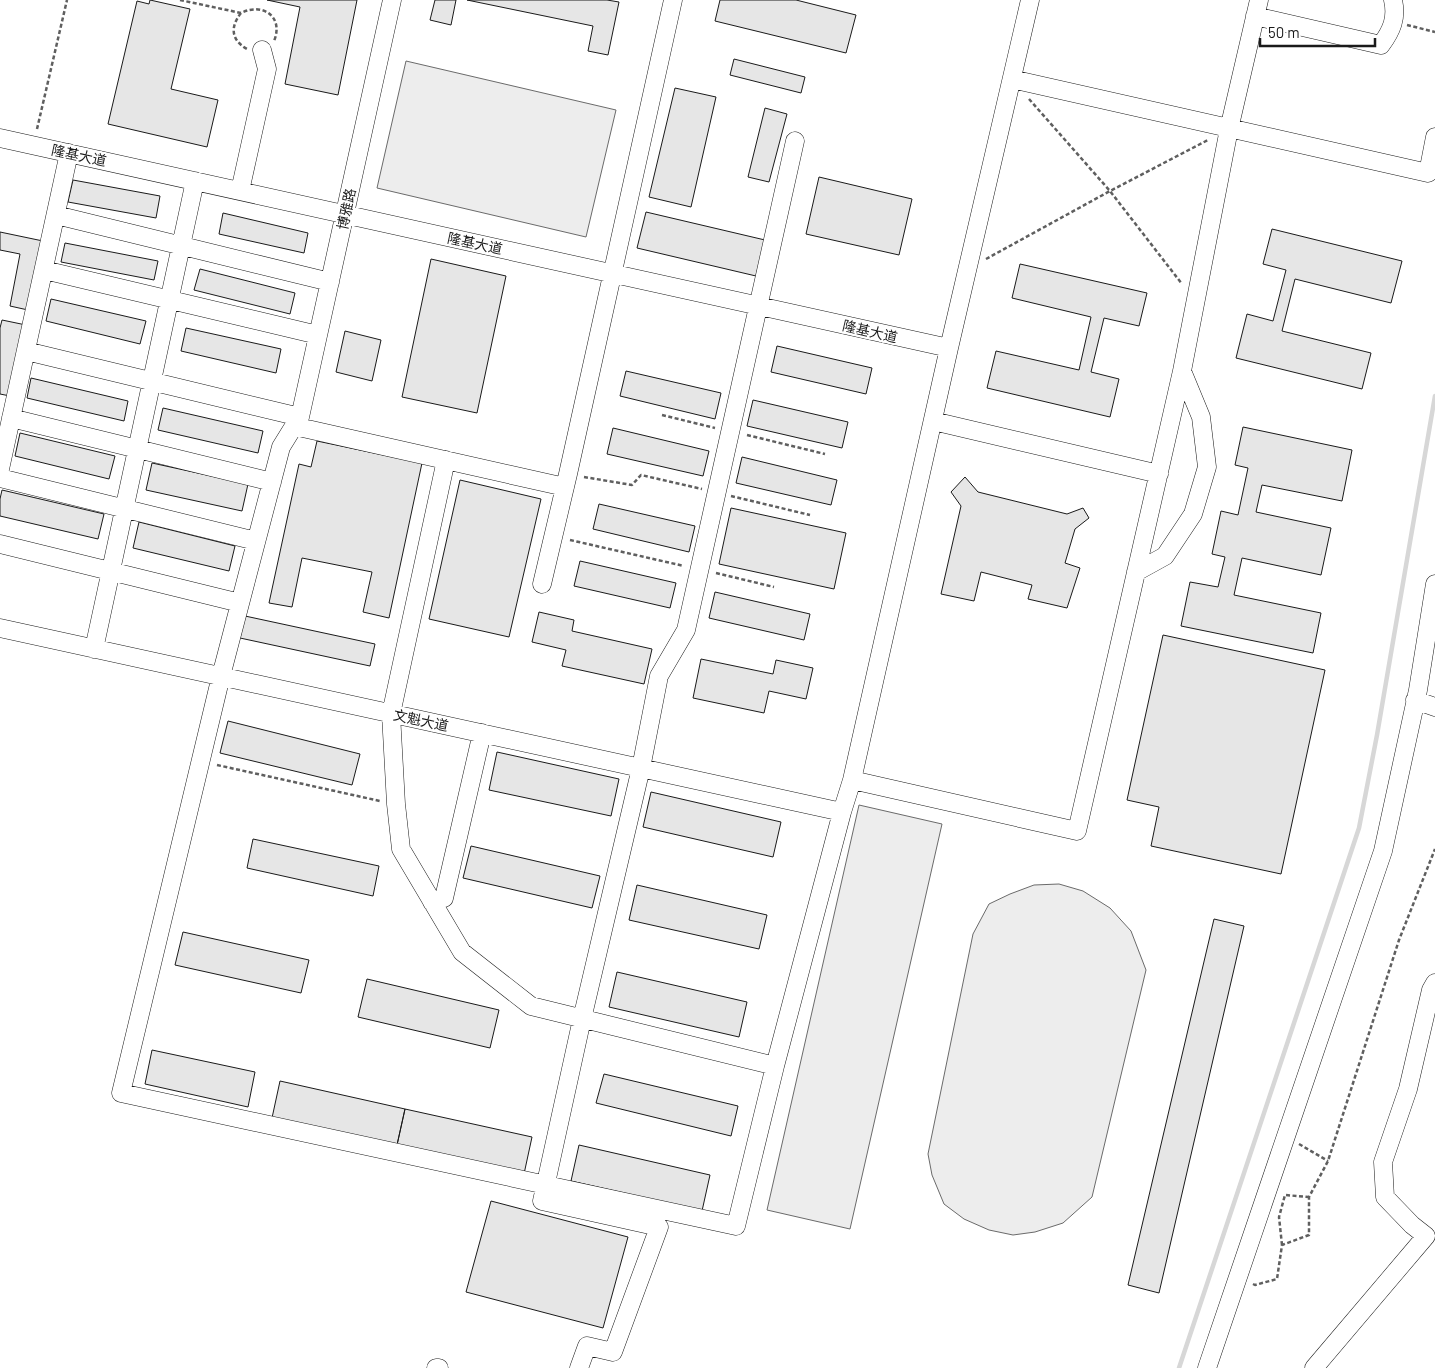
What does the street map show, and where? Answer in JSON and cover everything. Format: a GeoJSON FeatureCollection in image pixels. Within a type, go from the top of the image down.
{"type":"FeatureCollection","features":[{"type":"Feature","properties":{"kind":"street","name":"博雅路"},"geometry":{"type":"LineString","coordinates":[[392,0],[297,422],[281,447],[256,541],[221,676],[121,1093],[545,1184]]}},
{"type":"Feature","properties":{"kind":"street"},"geometry":{"type":"LineString","coordinates":[[542,584],[672,0]]}},
{"type":"Feature","properties":{"kind":"street"},"geometry":{"type":"LineString","coordinates":[[545,1184],[736,1226],[775,1066],[852,780],[949,348],[1030,0]]}},
{"type":"Feature","properties":{"kind":"street"},"geometry":{"type":"LineString","coordinates":[[852,780],[1078,831],[1182,372],[1229,129],[1257,8],[1381,45],[1389,34],[1394,22],[1395,9],[1393,0]]}},
{"type":"Feature","properties":{"kind":"street"},"geometry":{"type":"LineString","coordinates":[[240,191],[267,69],[262,50]]}},
{"type":"Feature","properties":{"kind":"street"},"geometry":{"type":"LineString","coordinates":[[1012,80],[1428,173],[1435,137]]}},
{"type":"Feature","properties":{"kind":"street","name":"隆基大道"},"geometry":{"type":"LineString","coordinates":[[0,138],[949,348]]}},
{"type":"Feature","properties":{"kind":"street"},"geometry":{"type":"LineString","coordinates":[[579,1368],[587,1346],[613,1352],[660,1227],[542,1201],[582,1019],[641,768],[658,676],[686,630],[795,141]]}},
{"type":"Feature","properties":{"kind":"street"},"geometry":{"type":"LineString","coordinates":[[0,469],[69,153]]}},
{"type":"Feature","properties":{"kind":"street"},"geometry":{"type":"LineString","coordinates":[[94,649],[195,181]]}},
{"type":"Feature","properties":{"kind":"street"},"geometry":{"type":"LineString","coordinates":[[56,215],[330,282]]}},
{"type":"Feature","properties":{"kind":"street"},"geometry":{"type":"LineString","coordinates":[[44,270],[318,335]]}},
{"type":"Feature","properties":{"kind":"street"},"geometry":{"type":"LineString","coordinates":[[26,351],[152,382],[446,460],[566,480]]}},
{"type":"Feature","properties":{"kind":"street"},"geometry":{"type":"LineString","coordinates":[[1136,572],[1165,556],[1193,514],[1206,467],[1201,417],[1182,372]]}},
{"type":"Feature","properties":{"kind":"street"},"geometry":{"type":"LineString","coordinates":[[11,418],[272,482]]}},
{"type":"Feature","properties":{"kind":"street"},"geometry":{"type":"LineString","coordinates":[[933,421],[1158,474]]}},
{"type":"Feature","properties":{"kind":"street"},"geometry":{"type":"LineString","coordinates":[[446,460],[391,714],[396,804],[401,849],[462,952],[531,1006],[775,1066]]}},
{"type":"Feature","properties":{"kind":"street"},"geometry":{"type":"LineString","coordinates":[[0,478],[256,541]]}},
{"type":"Feature","properties":{"kind":"street"},"geometry":{"type":"LineString","coordinates":[[0,544],[240,603]]}},
{"type":"Feature","properties":{"kind":"street"},"geometry":{"type":"LineString","coordinates":[[1207,1368],[1383,851],[1416,700],[1435,584]]}},
{"type":"Feature","properties":{"kind":"street","name":"文魁大道"},"geometry":{"type":"LineString","coordinates":[[0,628],[842,812]]}},
{"type":"Feature","properties":{"kind":"street"},"geometry":{"type":"LineString","coordinates":[[1416,700],[1435,707]]}},
{"type":"Feature","properties":{"kind":"street"},"geometry":{"type":"LineString","coordinates":[[432,902],[444,898],[482,733]]}},
{"type":"Feature","properties":{"kind":"street"},"geometry":{"type":"LineString","coordinates":[[1314,1368],[1431,1231],[1412,1226],[1385,1197],[1383,1162],[1408,1089],[1431,990],[1435,983]]}},
{"type":"Feature","properties":{"kind":"path"},"geometry":{"type":"LineString","coordinates":[[34,145],[67,0]]}},
{"type":"Feature","properties":{"kind":"path"},"geometry":{"type":"LineString","coordinates":[[180,0],[241,13]]}},
{"type":"Feature","properties":{"kind":"path"},"geometry":{"type":"LineString","coordinates":[[257,8],[272,16],[276,23],[277,31],[275,40],[262,50],[254,51],[246,49],[239,44],[235,37],[234,28],[236,20],[241,13],[248,9],[257,8]]}},
{"type":"Feature","properties":{"kind":"path"},"geometry":{"type":"LineString","coordinates":[[1394,22],[1435,32]]}},
{"type":"Feature","properties":{"kind":"path"},"geometry":{"type":"LineString","coordinates":[[1012,80],[1110,191],[1196,302]]}},
{"type":"Feature","properties":{"kind":"path"},"geometry":{"type":"LineString","coordinates":[[968,269],[1110,191],[1229,129]]}},
{"type":"Feature","properties":{"kind":"path"},"geometry":{"type":"LineString","coordinates":[[566,480],[632,485],[641,475],[810,515]]}},
{"type":"Feature","properties":{"kind":"path"},"geometry":{"type":"LineString","coordinates":[[566,539],[774,587]]}},
{"type":"Feature","properties":{"kind":"path"},"geometry":{"type":"LineString","coordinates":[[200,762],[396,804]]}},
{"type":"Feature","properties":{"kind":"path"},"geometry":{"type":"LineString","coordinates":[[1282,1245],[1309,1236],[1310,1197],[1328,1161],[1399,940],[1435,849]]}},
{"type":"Feature","properties":{"kind":"path"},"geometry":{"type":"LineString","coordinates":[[1286,1136],[1328,1161]]}},
{"type":"Feature","properties":{"kind":"path"},"geometry":{"type":"LineString","coordinates":[[1238,1277],[1256,1285],[1276,1279],[1282,1245],[1279,1217],[1286,1196],[1310,1197]]}},
{"type":"Feature","properties":{"kind":"shaded area"},"geometry":{"type":"Polygon","coordinates":[[[406,61],[616,110],[586,237],[377,188],[406,61]]]}},
{"type":"Feature","properties":{"kind":"shaded area"},"geometry":{"type":"Polygon","coordinates":[[[859,805],[942,824],[850,1229],[767,1210],[859,805]]]}},
{"type":"Feature","properties":{"kind":"shaded area"},"geometry":{"type":"Polygon","coordinates":[[[1059,884],[1083,891],[1110,908],[1131,931],[1146,970],[1092,1197],[1063,1223],[1035,1232],[1013,1235],[989,1230],[964,1219],[944,1204],[932,1175],[928,1154],[973,934],[989,904],[1034,885],[1059,884]]]}},
{"type":"Feature","properties":{"kind":"building"},"geometry":{"type":"Polygon","coordinates":[[[150,0],[190,9],[171,89],[218,100],[207,147],[108,124],[137,1],[149,4],[150,0]]]}},
{"type":"Feature","properties":{"kind":"building"},"geometry":{"type":"Polygon","coordinates":[[[267,0],[357,0],[338,95],[285,84],[300,7],[267,0]]]}},
{"type":"Feature","properties":{"kind":"building"},"geometry":{"type":"Polygon","coordinates":[[[435,0],[456,0],[451,25],[430,20],[435,0]]]}},
{"type":"Feature","properties":{"kind":"building"},"geometry":{"type":"Polygon","coordinates":[[[467,0],[607,0],[619,2],[608,55],[588,51],[593,26],[467,0]]]}},
{"type":"Feature","properties":{"kind":"building"},"geometry":{"type":"Polygon","coordinates":[[[720,0],[796,0],[856,15],[846,53],[715,21],[720,0]]]}},
{"type":"Feature","properties":{"kind":"building"},"geometry":{"type":"Polygon","coordinates":[[[734,59],[805,77],[801,93],[730,75],[734,59]]]}},
{"type":"Feature","properties":{"kind":"building"},"geometry":{"type":"Polygon","coordinates":[[[675,88],[716,97],[691,207],[649,197],[675,88]]]}},
{"type":"Feature","properties":{"kind":"building"},"geometry":{"type":"Polygon","coordinates":[[[765,108],[787,114],[769,182],[748,177],[765,108]]]}},
{"type":"Feature","properties":{"kind":"building"},"geometry":{"type":"Polygon","coordinates":[[[819,177],[912,199],[899,255],[806,234],[819,177]]]}},
{"type":"Feature","properties":{"kind":"building"},"geometry":{"type":"Polygon","coordinates":[[[73,180],[160,196],[156,218],[68,202],[73,180]]]}},
{"type":"Feature","properties":{"kind":"building"},"geometry":{"type":"Polygon","coordinates":[[[646,212],[765,240],[756,276],[637,248],[646,212]]]}},
{"type":"Feature","properties":{"kind":"building"},"geometry":{"type":"Polygon","coordinates":[[[223,213],[308,233],[304,253],[219,234],[223,213]]]}},
{"type":"Feature","properties":{"kind":"building"},"geometry":{"type":"Polygon","coordinates":[[[1272,229],[1402,261],[1391,303],[1295,279],[1282,331],[1371,353],[1362,389],[1236,358],[1247,314],[1273,321],[1286,270],[1263,264],[1272,229]]]}},
{"type":"Feature","properties":{"kind":"building"},"geometry":{"type":"Polygon","coordinates":[[[0,232],[43,241],[28,310],[10,306],[20,254],[0,250],[0,232]]]}},
{"type":"Feature","properties":{"kind":"building"},"geometry":{"type":"Polygon","coordinates":[[[65,243],[158,261],[154,280],[61,262],[65,243]]]}},
{"type":"Feature","properties":{"kind":"building"},"geometry":{"type":"Polygon","coordinates":[[[431,259],[506,276],[477,413],[402,397],[431,259]]]}},
{"type":"Feature","properties":{"kind":"building"},"geometry":{"type":"Polygon","coordinates":[[[1020,264],[1147,293],[1139,326],[1104,318],[1091,372],[1119,379],[1110,417],[987,388],[996,351],[1079,370],[1091,317],[1012,298],[1020,264]]]}},
{"type":"Feature","properties":{"kind":"building"},"geometry":{"type":"Polygon","coordinates":[[[200,269],[295,293],[290,314],[194,290],[200,269]]]}},
{"type":"Feature","properties":{"kind":"building"},"geometry":{"type":"Polygon","coordinates":[[[51,299],[146,321],[140,344],[46,321],[51,299]]]}},
{"type":"Feature","properties":{"kind":"building"},"geometry":{"type":"Polygon","coordinates":[[[2,320],[26,325],[10,396],[0,394],[0,328],[2,320]]]}},
{"type":"Feature","properties":{"kind":"building"},"geometry":{"type":"Polygon","coordinates":[[[186,328],[281,349],[276,373],[181,351],[186,328]]]}},
{"type":"Feature","properties":{"kind":"building"},"geometry":{"type":"Polygon","coordinates":[[[345,331],[381,340],[372,381],[336,372],[345,331]]]}},
{"type":"Feature","properties":{"kind":"building"},"geometry":{"type":"Polygon","coordinates":[[[777,346],[872,368],[866,394],[771,372],[777,346]]]}},
{"type":"Feature","properties":{"kind":"building"},"geometry":{"type":"Polygon","coordinates":[[[626,371],[721,393],[715,419],[620,396],[626,371]]]}},
{"type":"Feature","properties":{"kind":"building"},"geometry":{"type":"Polygon","coordinates":[[[31,378],[128,401],[124,421],[27,398],[31,378]]]}},
{"type":"Feature","properties":{"kind":"building"},"geometry":{"type":"Polygon","coordinates":[[[753,400],[848,422],[842,448],[747,426],[753,400]]]}},
{"type":"Feature","properties":{"kind":"building"},"geometry":{"type":"Polygon","coordinates":[[[163,408],[263,431],[258,453],[158,430],[163,408]]]}},
{"type":"Feature","properties":{"kind":"building"},"geometry":{"type":"Polygon","coordinates":[[[1243,427],[1352,450],[1342,501],[1262,485],[1256,512],[1331,528],[1321,575],[1242,558],[1234,595],[1321,613],[1313,653],[1181,626],[1190,582],[1218,587],[1225,557],[1212,554],[1221,511],[1238,515],[1248,468],[1235,465],[1243,427]]]}},
{"type":"Feature","properties":{"kind":"building"},"geometry":{"type":"Polygon","coordinates":[[[613,428],[709,451],[703,476],[607,454],[613,428]]]}},
{"type":"Feature","properties":{"kind":"building"},"geometry":{"type":"Polygon","coordinates":[[[20,433],[115,456],[109,479],[15,456],[20,433]]]}},
{"type":"Feature","properties":{"kind":"building"},"geometry":{"type":"Polygon","coordinates":[[[317,441],[422,463],[389,618],[363,612],[372,572],[302,558],[292,607],[269,603],[299,464],[311,467],[317,441]]]}},
{"type":"Feature","properties":{"kind":"building"},"geometry":{"type":"Polygon","coordinates":[[[742,457],[837,480],[831,505],[736,483],[742,457]]]}},
{"type":"Feature","properties":{"kind":"building"},"geometry":{"type":"Polygon","coordinates":[[[152,463],[248,484],[242,511],[146,490],[152,463]]]}},
{"type":"Feature","properties":{"kind":"building"},"geometry":{"type":"Polygon","coordinates":[[[965,477],[978,492],[1067,514],[1083,508],[1089,518],[1075,529],[1065,563],[1080,568],[1067,608],[1028,599],[1032,585],[981,572],[974,601],[941,594],[961,506],[951,492],[965,477]]]}},
{"type":"Feature","properties":{"kind":"building"},"geometry":{"type":"Polygon","coordinates":[[[460,480],[541,499],[509,637],[429,619],[460,480]]]}},
{"type":"Feature","properties":{"kind":"building"},"geometry":{"type":"Polygon","coordinates":[[[2,490],[104,514],[98,539],[0,516],[2,490]]]}},
{"type":"Feature","properties":{"kind":"building"},"geometry":{"type":"Polygon","coordinates":[[[599,504],[695,526],[689,552],[593,529],[599,504]]]}},
{"type":"Feature","properties":{"kind":"building"},"geometry":{"type":"Polygon","coordinates":[[[731,508],[846,533],[834,589],[719,564],[731,508]]]}},
{"type":"Feature","properties":{"kind":"building"},"geometry":{"type":"Polygon","coordinates":[[[139,522],[235,546],[229,571],[133,548],[139,522]]]}},
{"type":"Feature","properties":{"kind":"building"},"geometry":{"type":"Polygon","coordinates":[[[580,561],[676,583],[670,608],[574,586],[580,561]]]}},
{"type":"Feature","properties":{"kind":"building"},"geometry":{"type":"Polygon","coordinates":[[[715,592],[810,614],[804,640],[709,618],[715,592]]]}},
{"type":"Feature","properties":{"kind":"building"},"geometry":{"type":"Polygon","coordinates":[[[539,612],[574,620],[572,631],[652,649],[644,684],[562,666],[566,650],[532,642],[539,612]]]}},
{"type":"Feature","properties":{"kind":"building"},"geometry":{"type":"Polygon","coordinates":[[[245,616],[375,644],[370,666],[240,638],[245,616]]]}},
{"type":"Feature","properties":{"kind":"building"},"geometry":{"type":"Polygon","coordinates":[[[1163,635],[1325,670],[1281,874],[1151,846],[1159,807],[1127,800],[1163,635]]]}},
{"type":"Feature","properties":{"kind":"building"},"geometry":{"type":"Polygon","coordinates":[[[701,659],[773,674],[776,660],[813,668],[806,699],[769,691],[764,713],[693,698],[701,659]]]}},
{"type":"Feature","properties":{"kind":"building"},"geometry":{"type":"Polygon","coordinates":[[[228,721],[360,754],[352,785],[220,753],[228,721]]]}},
{"type":"Feature","properties":{"kind":"building"},"geometry":{"type":"Polygon","coordinates":[[[497,752],[619,779],[611,816],[489,790],[497,752]]]}},
{"type":"Feature","properties":{"kind":"building"},"geometry":{"type":"Polygon","coordinates":[[[651,792],[781,822],[773,857],[643,827],[651,792]]]}},
{"type":"Feature","properties":{"kind":"building"},"geometry":{"type":"Polygon","coordinates":[[[253,839],[379,866],[373,896],[247,868],[253,839]]]}},
{"type":"Feature","properties":{"kind":"building"},"geometry":{"type":"Polygon","coordinates":[[[471,846],[600,876],[592,908],[463,878],[471,846]]]}},
{"type":"Feature","properties":{"kind":"building"},"geometry":{"type":"Polygon","coordinates":[[[637,885],[767,915],[759,949],[629,920],[637,885]]]}},
{"type":"Feature","properties":{"kind":"building"},"geometry":{"type":"Polygon","coordinates":[[[1214,919],[1244,926],[1159,1293],[1128,1285],[1214,919]]]}},
{"type":"Feature","properties":{"kind":"building"},"geometry":{"type":"Polygon","coordinates":[[[183,932],[309,960],[301,993],[175,965],[183,932]]]}},
{"type":"Feature","properties":{"kind":"building"},"geometry":{"type":"Polygon","coordinates":[[[617,972],[747,1002],[739,1037],[609,1007],[617,972]]]}},
{"type":"Feature","properties":{"kind":"building"},"geometry":{"type":"Polygon","coordinates":[[[367,979],[499,1010],[490,1048],[358,1017],[367,979]]]}},
{"type":"Feature","properties":{"kind":"building"},"geometry":{"type":"Polygon","coordinates":[[[152,1050],[255,1072],[248,1107],[145,1084],[152,1050]]]}},
{"type":"Feature","properties":{"kind":"building"},"geometry":{"type":"Polygon","coordinates":[[[604,1074],[738,1106],[731,1136],[596,1103],[604,1074]]]}},
{"type":"Feature","properties":{"kind":"building"},"geometry":{"type":"Polygon","coordinates":[[[280,1081],[405,1109],[397,1145],[272,1118],[280,1081]]]}},
{"type":"Feature","properties":{"kind":"building"},"geometry":{"type":"Polygon","coordinates":[[[405,1109],[532,1137],[524,1174],[397,1145],[405,1109]]]}},
{"type":"Feature","properties":{"kind":"building"},"geometry":{"type":"Polygon","coordinates":[[[579,1145],[710,1175],[702,1211],[571,1181],[579,1145]]]}},
{"type":"Feature","properties":{"kind":"building"},"geometry":{"type":"Polygon","coordinates":[[[491,1201],[628,1237],[603,1328],[466,1292],[491,1201]]]}},
{"type":"Feature","properties":{"kind":"waterway"},"geometry":{"type":"LineString","coordinates":[[1179,1368],[1359,828],[1377,735],[1435,396]]}}]}
